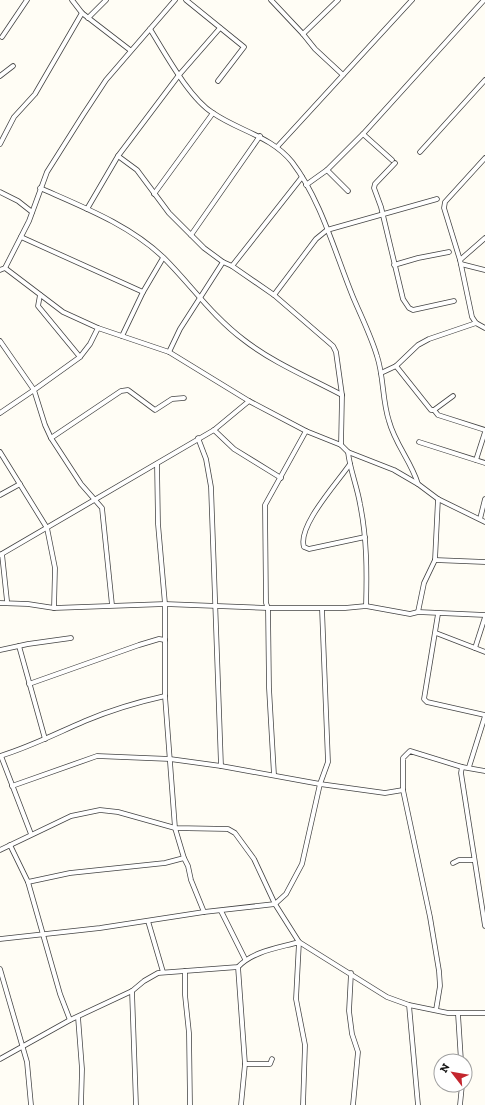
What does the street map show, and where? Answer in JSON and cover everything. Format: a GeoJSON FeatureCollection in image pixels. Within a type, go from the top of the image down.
{"type":"FeatureCollection","features":[{"type":"Feature","properties":{"kind":"street"},"geometry":{"type":"LineString","coordinates":[[2,37],[27,0]]}},
{"type":"Feature","properties":{"kind":"street"},"geometry":{"type":"LineString","coordinates":[[72,0],[82,13],[130,50]]}},
{"type":"Feature","properties":{"kind":"street"},"geometry":{"type":"LineString","coordinates":[[88,18],[106,0]]}},
{"type":"Feature","properties":{"kind":"street"},"geometry":{"type":"LineString","coordinates":[[0,270],[5,268],[21,236],[47,172],[106,80],[130,50],[176,0]]}},
{"type":"Feature","properties":{"kind":"street"},"geometry":{"type":"LineString","coordinates":[[186,0],[244,47],[218,81]]}},
{"type":"Feature","properties":{"kind":"street"},"geometry":{"type":"LineString","coordinates":[[271,0],[277,2],[315,49],[343,75]]}},
{"type":"Feature","properties":{"kind":"street"},"geometry":{"type":"LineString","coordinates":[[303,34],[338,0]]}},
{"type":"Feature","properties":{"kind":"street"},"geometry":{"type":"LineString","coordinates":[[277,147],[412,0]]}},
{"type":"Feature","properties":{"kind":"street"},"geometry":{"type":"LineString","coordinates":[[306,185],[328,170],[364,134],[484,0]]}},
{"type":"Feature","properties":{"kind":"street"},"geometry":{"type":"LineString","coordinates":[[0,144],[14,117],[35,94],[82,13]]}},
{"type":"Feature","properties":{"kind":"street"},"geometry":{"type":"LineString","coordinates":[[87,209],[118,156],[178,75],[220,28]]}},
{"type":"Feature","properties":{"kind":"street"},"geometry":{"type":"LineString","coordinates":[[150,29],[178,75],[203,105],[213,113],[260,136],[277,147],[291,161],[302,177],[327,230],[377,355],[389,422],[398,445],[413,467],[418,484]]}},
{"type":"Feature","properties":{"kind":"street"},"geometry":{"type":"LineString","coordinates":[[0,76],[13,66]]}},
{"type":"Feature","properties":{"kind":"street"},"geometry":{"type":"LineString","coordinates":[[420,152],[485,80]]}},
{"type":"Feature","properties":{"kind":"street"},"geometry":{"type":"LineString","coordinates":[[154,194],[213,113]]}},
{"type":"Feature","properties":{"kind":"street"},"geometry":{"type":"LineString","coordinates":[[364,134],[394,161],[374,186],[381,207],[403,299],[409,308],[418,310],[454,301]]}},
{"type":"Feature","properties":{"kind":"street"},"geometry":{"type":"LineString","coordinates":[[191,235],[260,136]]}},
{"type":"Feature","properties":{"kind":"street"},"geometry":{"type":"LineString","coordinates":[[118,156],[137,170],[168,213],[191,235],[223,262],[232,266],[274,295],[333,346],[336,352],[342,395],[341,445]]}},
{"type":"Feature","properties":{"kind":"street"},"geometry":{"type":"LineString","coordinates":[[485,158],[444,205],[461,262],[472,317],[476,323],[485,328]]}},
{"type":"Feature","properties":{"kind":"street"},"geometry":{"type":"LineString","coordinates":[[328,170],[348,190]]}},
{"type":"Feature","properties":{"kind":"street"},"geometry":{"type":"LineString","coordinates":[[232,266],[302,177]]}},
{"type":"Feature","properties":{"kind":"street"},"geometry":{"type":"LineString","coordinates":[[40,188],[125,228],[146,242],[228,327],[245,341],[342,395]]}},
{"type":"Feature","properties":{"kind":"street"},"geometry":{"type":"LineString","coordinates":[[0,192],[18,201],[32,212]]}},
{"type":"Feature","properties":{"kind":"street"},"geometry":{"type":"LineString","coordinates":[[274,295],[316,239],[327,230],[437,199]]}},
{"type":"Feature","properties":{"kind":"street"},"geometry":{"type":"LineString","coordinates":[[21,236],[143,292]]}},
{"type":"Feature","properties":{"kind":"street"},"geometry":{"type":"LineString","coordinates":[[461,262],[485,238]]}},
{"type":"Feature","properties":{"kind":"street"},"geometry":{"type":"LineString","coordinates":[[394,265],[418,258],[449,252]]}},
{"type":"Feature","properties":{"kind":"street"},"geometry":{"type":"LineString","coordinates":[[122,336],[143,292],[163,258]]}},
{"type":"Feature","properties":{"kind":"street"},"geometry":{"type":"LineString","coordinates":[[169,352],[180,329],[223,262]]}},
{"type":"Feature","properties":{"kind":"street"},"geometry":{"type":"LineString","coordinates":[[461,262],[485,270]]}},
{"type":"Feature","properties":{"kind":"street"},"geometry":{"type":"LineString","coordinates":[[5,268],[63,312],[98,328],[169,352],[249,401],[306,431],[341,445],[348,452],[394,470],[418,484],[438,499],[485,522]]}},
{"type":"Feature","properties":{"kind":"street"},"geometry":{"type":"LineString","coordinates":[[40,295],[38,306],[80,357]]}},
{"type":"Feature","properties":{"kind":"street"},"geometry":{"type":"LineString","coordinates":[[381,372],[396,366],[418,346],[429,339],[476,323]]}},
{"type":"Feature","properties":{"kind":"street"},"geometry":{"type":"LineString","coordinates":[[0,413],[80,357],[90,344],[98,328]]}},
{"type":"Feature","properties":{"kind":"street"},"geometry":{"type":"LineString","coordinates":[[0,341],[8,349],[34,390],[51,438],[81,484],[95,498],[102,508],[112,605]]}},
{"type":"Feature","properties":{"kind":"street"},"geometry":{"type":"LineString","coordinates":[[396,366],[430,409],[434,410],[438,415],[485,431],[476,460]]}},
{"type":"Feature","properties":{"kind":"street"},"geometry":{"type":"LineString","coordinates":[[51,438],[121,390],[128,390],[155,410],[172,399],[184,398]]}},
{"type":"Feature","properties":{"kind":"street"},"geometry":{"type":"LineString","coordinates":[[434,410],[452,396]]}},
{"type":"Feature","properties":{"kind":"street"},"geometry":{"type":"LineString","coordinates":[[7,602],[1,554],[47,528],[95,498],[158,464],[198,438],[214,430],[249,401]]}},
{"type":"Feature","properties":{"kind":"street"},"geometry":{"type":"LineString","coordinates":[[214,430],[234,449],[281,478]]}},
{"type":"Feature","properties":{"kind":"street"},"geometry":{"type":"LineString","coordinates":[[274,775],[268,651],[268,608],[266,603],[265,505],[306,431]]}},
{"type":"Feature","properties":{"kind":"street"},"geometry":{"type":"LineString","coordinates":[[198,438],[206,458],[211,487],[221,766]]}},
{"type":"Feature","properties":{"kind":"street"},"geometry":{"type":"LineString","coordinates":[[419,442],[485,463]]}},
{"type":"Feature","properties":{"kind":"street"},"geometry":{"type":"LineString","coordinates":[[0,452],[47,528],[55,568],[54,608]]}},
{"type":"Feature","properties":{"kind":"street"},"geometry":{"type":"LineString","coordinates":[[348,452],[360,503],[365,537],[366,606]]}},
{"type":"Feature","properties":{"kind":"street"},"geometry":{"type":"LineString","coordinates":[[158,464],[158,524],[165,604],[165,696],[175,828],[188,866],[191,880],[204,912]]}},
{"type":"Feature","properties":{"kind":"street"},"geometry":{"type":"LineString","coordinates":[[350,464],[314,515],[302,542],[304,547],[308,549],[365,537]]}},
{"type":"Feature","properties":{"kind":"street"},"geometry":{"type":"LineString","coordinates":[[0,494],[20,484]]}},
{"type":"Feature","properties":{"kind":"street"},"geometry":{"type":"LineString","coordinates":[[418,612],[424,583],[435,560],[438,499]]}},
{"type":"Feature","properties":{"kind":"street"},"geometry":{"type":"LineString","coordinates":[[480,519],[485,499]]}},
{"type":"Feature","properties":{"kind":"street"},"geometry":{"type":"LineString","coordinates":[[435,560],[485,562]]}},
{"type":"Feature","properties":{"kind":"street"},"geometry":{"type":"LineString","coordinates":[[0,602],[54,608],[165,604],[268,608],[366,606],[410,614],[418,612],[485,616],[474,648]]}},
{"type":"Feature","properties":{"kind":"street"},"geometry":{"type":"LineString","coordinates":[[0,939],[275,904],[286,894],[302,864],[320,784],[328,762],[322,608]]}},
{"type":"Feature","properties":{"kind":"street"},"geometry":{"type":"LineString","coordinates":[[438,614],[424,698],[427,702],[485,716],[469,767]]}},
{"type":"Feature","properties":{"kind":"street"},"geometry":{"type":"LineString","coordinates":[[436,633],[485,652]]}},
{"type":"Feature","properties":{"kind":"street"},"geometry":{"type":"LineString","coordinates":[[0,650],[71,638]]}},
{"type":"Feature","properties":{"kind":"street"},"geometry":{"type":"LineString","coordinates":[[29,684],[139,645],[159,639],[165,640]]}},
{"type":"Feature","properties":{"kind":"street"},"geometry":{"type":"LineString","coordinates":[[19,646],[45,739]]}},
{"type":"Feature","properties":{"kind":"street"},"geometry":{"type":"LineString","coordinates":[[31,834],[0,756],[45,739],[87,720],[131,704],[165,696]]}},
{"type":"Feature","properties":{"kind":"street"},"geometry":{"type":"LineString","coordinates":[[436,1010],[440,986],[439,971],[430,917],[403,790],[403,758],[409,751],[462,767],[485,771]]}},
{"type":"Feature","properties":{"kind":"street"},"geometry":{"type":"LineString","coordinates":[[12,786],[97,756],[170,760],[221,766],[320,784],[385,793],[394,793],[403,790]]}},
{"type":"Feature","properties":{"kind":"street"},"geometry":{"type":"LineString","coordinates":[[462,767],[461,773],[485,926]]}},
{"type":"Feature","properties":{"kind":"street"},"geometry":{"type":"LineString","coordinates":[[0,850],[71,816],[100,810],[118,812],[175,828],[228,829],[235,833],[254,859],[275,904],[299,942],[388,997],[409,1005],[458,1014],[485,1013]]}},
{"type":"Feature","properties":{"kind":"street"},"geometry":{"type":"LineString","coordinates":[[10,845],[28,882],[60,994],[70,1020]]}},
{"type":"Feature","properties":{"kind":"street"},"geometry":{"type":"LineString","coordinates":[[28,882],[70,873],[165,863],[184,858]]}},
{"type":"Feature","properties":{"kind":"street"},"geometry":{"type":"LineString","coordinates":[[453,863],[459,860],[474,860]]}},
{"type":"Feature","properties":{"kind":"street"},"geometry":{"type":"LineString","coordinates":[[221,911],[246,960]]}},
{"type":"Feature","properties":{"kind":"street"},"geometry":{"type":"LineString","coordinates":[[148,921],[163,972]]}},
{"type":"Feature","properties":{"kind":"street"},"geometry":{"type":"LineString","coordinates":[[0,1059],[70,1020],[132,991],[144,981],[158,973],[238,967],[246,960],[267,951],[299,942]]}},
{"type":"Feature","properties":{"kind":"street"},"geometry":{"type":"LineString","coordinates":[[299,942],[296,999],[305,1045],[302,1105]]}},
{"type":"Feature","properties":{"kind":"street"},"geometry":{"type":"LineString","coordinates":[[238,967],[245,1064],[241,1105]]}},
{"type":"Feature","properties":{"kind":"street"},"geometry":{"type":"LineString","coordinates":[[0,969],[27,1062],[31,1105]]}},
{"type":"Feature","properties":{"kind":"street"},"geometry":{"type":"LineString","coordinates":[[185,971],[185,995],[189,1033],[190,1105]]}},
{"type":"Feature","properties":{"kind":"street"},"geometry":{"type":"LineString","coordinates":[[351,973],[349,1011],[352,1034],[358,1052],[353,1105]]}},
{"type":"Feature","properties":{"kind":"street"},"geometry":{"type":"LineString","coordinates":[[132,991],[136,1105]]}},
{"type":"Feature","properties":{"kind":"street"},"geometry":{"type":"LineString","coordinates":[[409,1005],[418,1105]]}},
{"type":"Feature","properties":{"kind":"street"},"geometry":{"type":"LineString","coordinates":[[458,1014],[460,1053]]}},
{"type":"Feature","properties":{"kind":"street"},"geometry":{"type":"LineString","coordinates":[[78,1017],[82,1069],[81,1105]]}},
{"type":"Feature","properties":{"kind":"street"},"geometry":{"type":"LineString","coordinates":[[245,1064],[270,1064],[272,1059]]}},
{"type":"Feature","properties":{"kind":"street"},"geometry":{"type":"LineString","coordinates":[[460,1105],[461,1093]]}}]}
